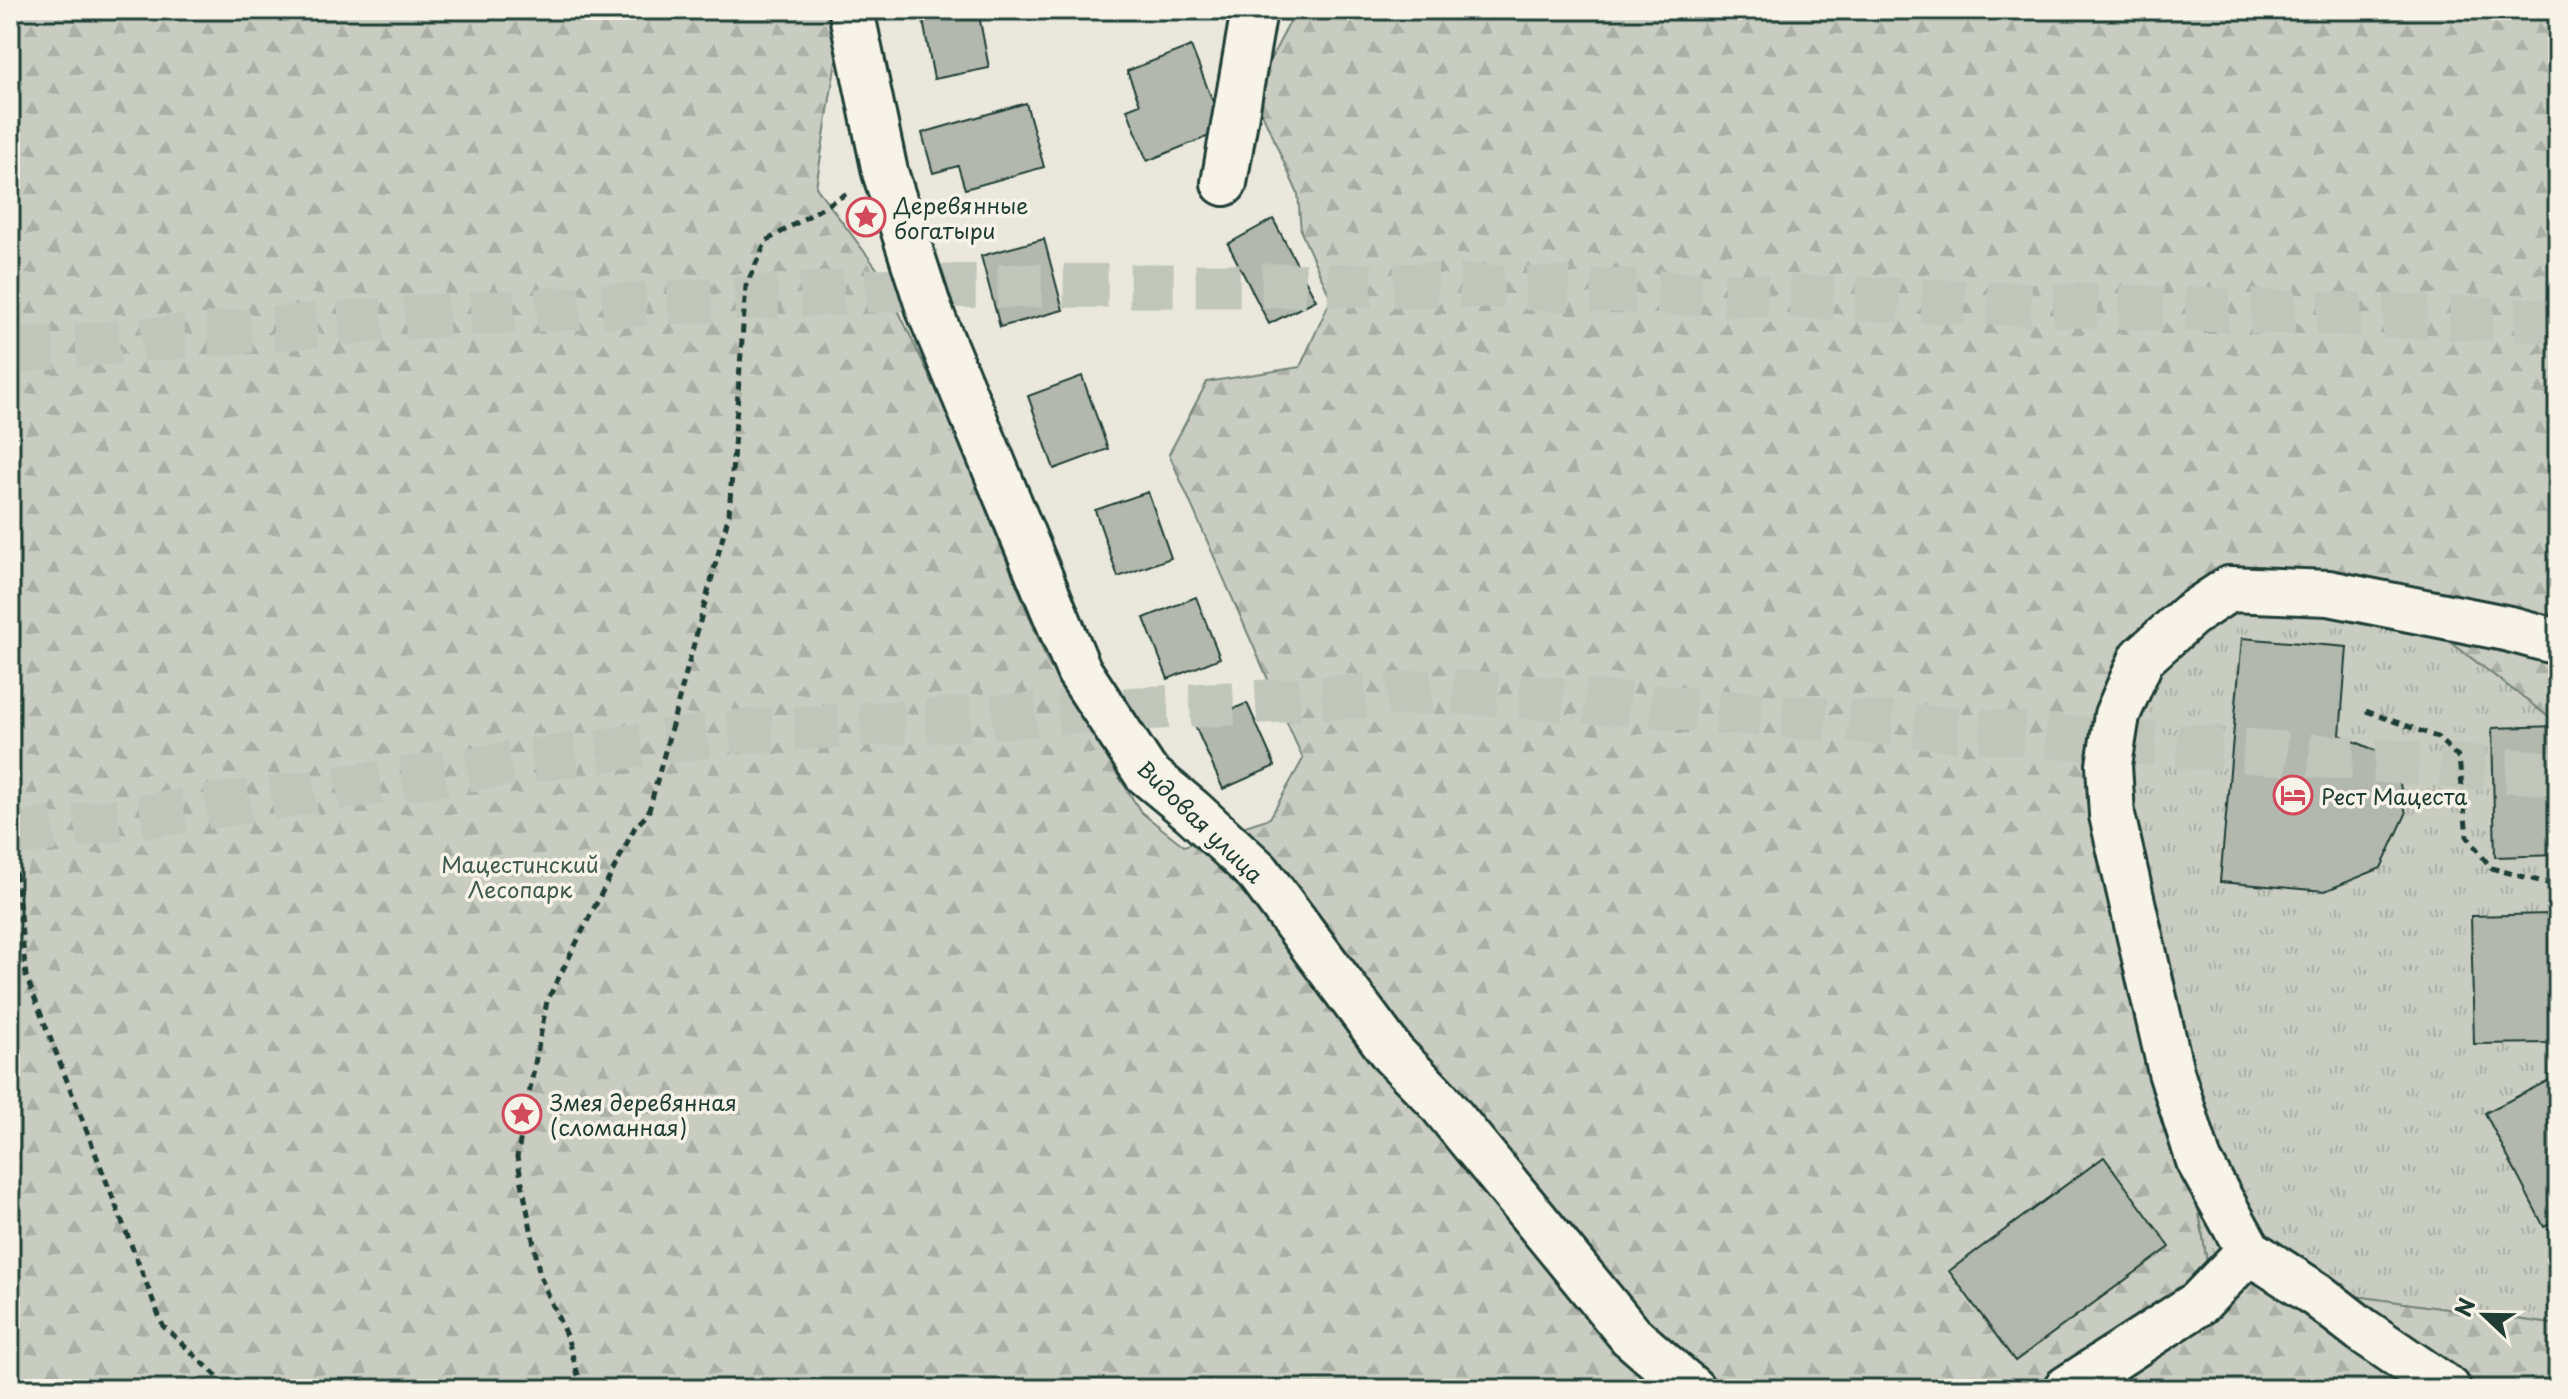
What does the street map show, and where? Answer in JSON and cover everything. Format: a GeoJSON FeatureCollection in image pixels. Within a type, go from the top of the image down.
{"type":"FeatureCollection","features":[{"type":"Feature","properties":{"kind":"street","name":"Видовая улица"},"geometry":{"type":"LineString","coordinates":[[851,10],[885,172],[930,312],[1079,671],[1146,773],[1258,872],[1393,1054],[1436,1098],[1631,1336],[1692,1389]]}},
{"type":"Feature","properties":{"kind":"street"},"geometry":{"type":"LineString","coordinates":[[1224,183],[1254,10]]}},
{"type":"Feature","properties":{"kind":"street"},"geometry":{"type":"LineString","coordinates":[[2448,1389],[2317,1295],[2249,1251],[2199,1161],[2171,1072],[2112,815],[2109,765],[2117,715],[2142,658],[2190,615],[2229,589],[2329,593],[2510,629],[2558,642]]}},
{"type":"Feature","properties":{"kind":"street"},"geometry":{"type":"LineString","coordinates":[[2066,1389],[2199,1303],[2249,1251]]}},
{"type":"Feature","properties":{"kind":"path"},"geometry":{"type":"LineString","coordinates":[[582,1389],[568,1340],[540,1276],[517,1157],[547,1001],[635,827],[648,814],[729,514],[746,286],[766,241],[885,172]]}},
{"type":"Feature","properties":{"kind":"path"},"geometry":{"type":"LineString","coordinates":[[2366,711],[2437,737],[2459,758],[2467,836],[2491,868],[2558,886]]}},
{"type":"Feature","properties":{"kind":"path"},"geometry":{"type":"LineString","coordinates":[[10,845],[15,864],[26,976],[163,1326],[231,1389]]}},
{"type":"Feature","properties":{"kind":"green space","name":"Мацестинский Лесопарк"},"geometry":{"type":"Polygon","coordinates":[[[10,10],[844,10],[816,187],[881,274],[949,417],[1048,663],[1141,812],[1184,846],[1270,818],[1303,759],[1169,454],[1207,382],[1300,367],[1331,299],[1301,232],[1298,194],[1253,93],[1296,10],[2558,10],[2558,724],[2402,605],[2245,582],[2179,617],[2121,728],[2209,1275],[2558,1325],[2558,1389],[10,1389],[10,10]]]}},
{"type":"Feature","properties":{"kind":"green space"},"geometry":{"type":"Polygon","coordinates":[[[2245,582],[2402,605],[2558,724],[2558,1325],[2209,1275],[2121,728],[2138,675],[2245,582]]]}},
{"type":"Feature","properties":{"kind":"building"},"geometry":{"type":"Polygon","coordinates":[[[921,10],[978,10],[989,68],[934,79],[921,10]]]}},
{"type":"Feature","properties":{"kind":"building"},"geometry":{"type":"Polygon","coordinates":[[[1191,46],[1224,130],[1147,161],[1127,109],[1140,104],[1127,71],[1191,46]]]}},
{"type":"Feature","properties":{"kind":"building"},"geometry":{"type":"Polygon","coordinates":[[[1026,103],[1044,167],[965,189],[958,166],[933,173],[922,133],[1026,103]]]}},
{"type":"Feature","properties":{"kind":"building"},"geometry":{"type":"Polygon","coordinates":[[[1273,219],[1316,300],[1269,324],[1228,244],[1273,219]]]}},
{"type":"Feature","properties":{"kind":"building"},"geometry":{"type":"Polygon","coordinates":[[[1044,239],[1063,310],[1000,327],[981,256],[1044,239]]]}},
{"type":"Feature","properties":{"kind":"building"},"geometry":{"type":"Polygon","coordinates":[[[1082,376],[1108,449],[1054,469],[1028,396],[1082,376]]]}},
{"type":"Feature","properties":{"kind":"building"},"geometry":{"type":"Polygon","coordinates":[[[1148,492],[1171,558],[1118,577],[1095,510],[1148,492]]]}},
{"type":"Feature","properties":{"kind":"building"},"geometry":{"type":"Polygon","coordinates":[[[1196,597],[1220,658],[1168,679],[1144,618],[1196,597]]]}},
{"type":"Feature","properties":{"kind":"building"},"geometry":{"type":"Polygon","coordinates":[[[2242,638],[2347,647],[2340,735],[2395,759],[2406,814],[2381,868],[2325,891],[2220,882],[2242,638]]]}},
{"type":"Feature","properties":{"kind":"building"},"geometry":{"type":"Polygon","coordinates":[[[1247,703],[1275,766],[1223,789],[1195,726],[1247,703]]]}},
{"type":"Feature","properties":{"kind":"building"},"geometry":{"type":"Polygon","coordinates":[[[2558,726],[2558,855],[2495,857],[2492,728],[2558,726]]]}},
{"type":"Feature","properties":{"kind":"building"},"geometry":{"type":"Polygon","coordinates":[[[2549,914],[2558,929],[2558,1031],[2553,1043],[2474,1044],[2471,916],[2549,914]]]}},
{"type":"Feature","properties":{"kind":"building"},"geometry":{"type":"Polygon","coordinates":[[[2555,1077],[2558,1079],[2558,1220],[2544,1227],[2485,1113],[2555,1077]]]}},
{"type":"Feature","properties":{"kind":"building"},"geometry":{"type":"Polygon","coordinates":[[[2104,1157],[2170,1247],[2015,1361],[1949,1271],[2104,1157]]]}},
{"type":"Feature","properties":{"kind":"tunnel"},"geometry":{"type":"LineString","coordinates":[[10,351],[416,317],[957,286],[1430,285],[2558,321]]}},
{"type":"Feature","properties":{"kind":"tunnel"},"geometry":{"type":"LineString","coordinates":[[10,835],[733,732],[1447,691],[2558,774]]}},
{"type":"Feature","properties":{"kind":"place","name":"Деревянные богатыри"},"geometry":{"type":"Point","coordinates":[866,217]}},
{"type":"Feature","properties":{"kind":"place","name":"Рест Мацеста"},"geometry":{"type":"Point","coordinates":[2293,795]}},
{"type":"Feature","properties":{"kind":"place","name":"Змея деревянная (сломанная)"},"geometry":{"type":"Point","coordinates":[522,1114]}}]}
